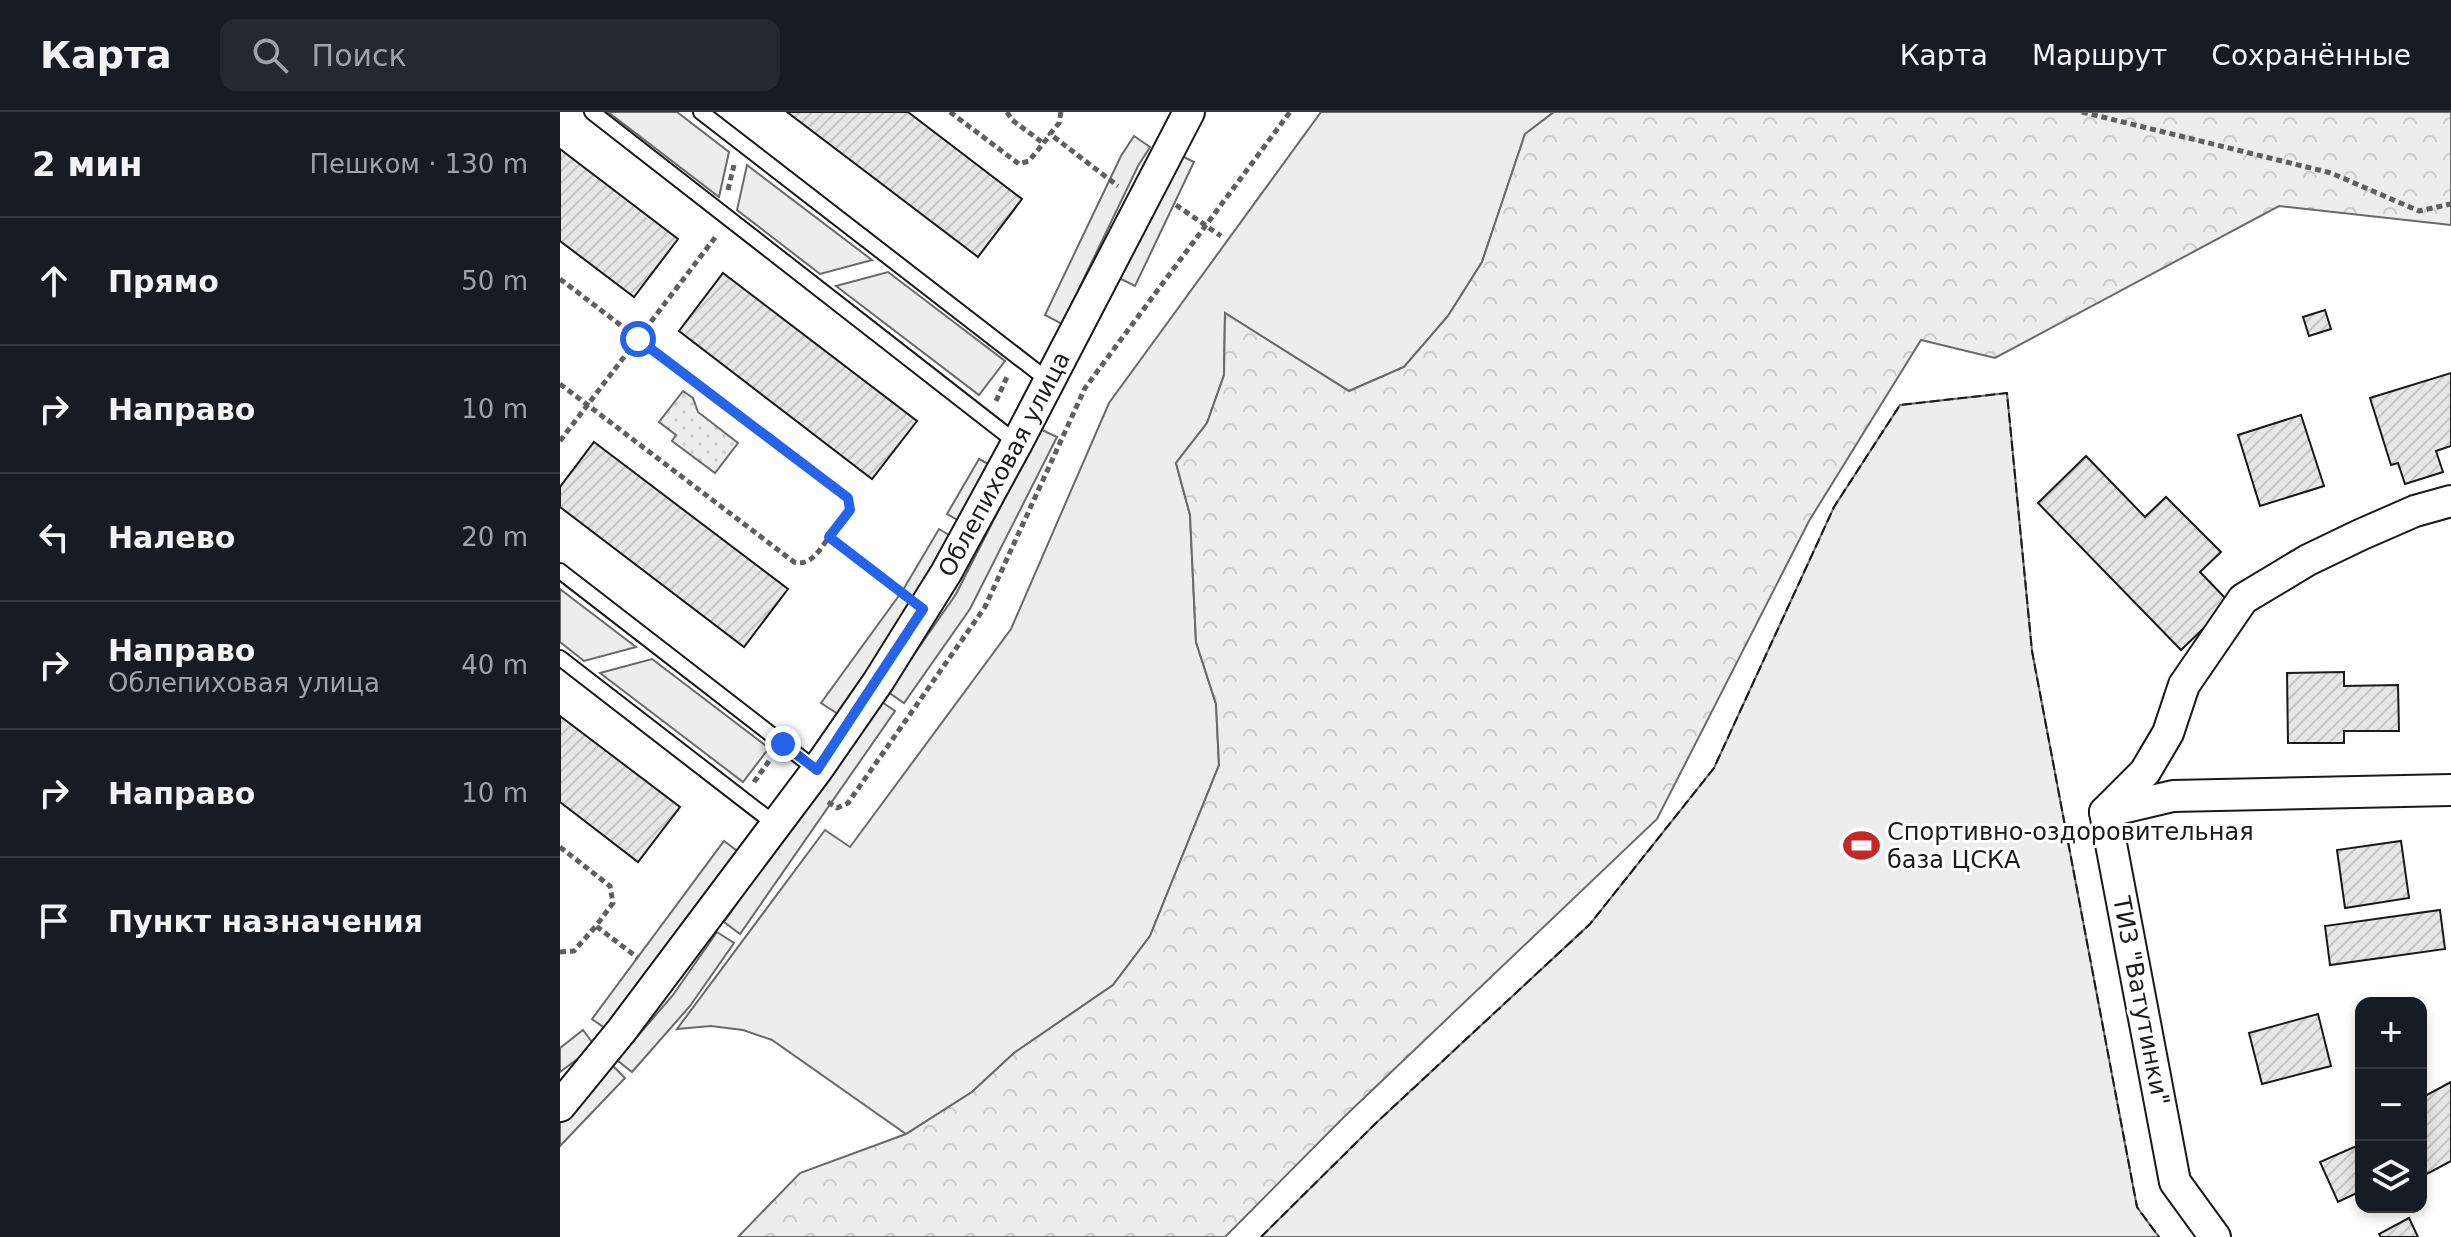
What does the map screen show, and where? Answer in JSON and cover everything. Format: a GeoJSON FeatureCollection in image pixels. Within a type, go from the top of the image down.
{"type":"FeatureCollection","features":[{"type":"Feature","properties":{"kind":"street","name":"Облепиховая улица"},"geometry":{"type":"LineString","coordinates":[[560,1106],[811,778],[946,573],[1189,112]]}},
{"type":"Feature","properties":{"kind":"street"},"geometry":{"type":"LineString","coordinates":[[2105,812],[2145,772],[2168,733],[2184,685],[2243,599],[2308,560],[2360,535],[2415,511],[2451,501]]}},
{"type":"Feature","properties":{"kind":"street"},"geometry":{"type":"LineString","coordinates":[[2105,812],[2173,796],[2451,790]]}},
{"type":"Feature","properties":{"kind":"street","name":"ТИЗ \"Ватутинки\""},"geometry":{"type":"LineString","coordinates":[[2105,812],[2175,1182],[2215,1237]]}},
{"type":"Feature","properties":{"kind":"lane"},"geometry":{"type":"LineString","coordinates":[[592,112],[1017,443]]}},
{"type":"Feature","properties":{"kind":"lane"},"geometry":{"type":"LineString","coordinates":[[701,112],[1049,381]]}},
{"type":"Feature","properties":{"kind":"lane"},"geometry":{"type":"LineString","coordinates":[[560,571],[783,744],[811,778]]}},
{"type":"Feature","properties":{"kind":"lane"},"geometry":{"type":"LineString","coordinates":[[560,658],[775,824]]}},
{"type":"Feature","properties":{"kind":"path"},"geometry":{"type":"LineString","coordinates":[[950,112],[1019,164],[1029,161],[1059,123],[1061,112]]}},
{"type":"Feature","properties":{"kind":"path"},"geometry":{"type":"LineString","coordinates":[[1007,112],[1012,120],[1043,143]]}},
{"type":"Feature","properties":{"kind":"path"},"geometry":{"type":"LineString","coordinates":[[811,778],[837,808],[848,803],[985,607],[1085,388],[1290,112]]}},
{"type":"Feature","properties":{"kind":"path"},"geometry":{"type":"LineString","coordinates":[[2082,112],[2331,173],[2419,211],[2451,204]]}},
{"type":"Feature","properties":{"kind":"path"},"geometry":{"type":"LineString","coordinates":[[1050,134],[1146,195],[1221,236]]}},
{"type":"Feature","properties":{"kind":"path"},"geometry":{"type":"LineString","coordinates":[[560,441],[730,219]]}},
{"type":"Feature","properties":{"kind":"path"},"geometry":{"type":"LineString","coordinates":[[560,279],[848,498],[850,510],[811,560],[800,564],[794,562],[560,384]]}},
{"type":"Feature","properties":{"kind":"path"},"geometry":{"type":"LineString","coordinates":[[987,420],[1017,356]]}},
{"type":"Feature","properties":{"kind":"path"},"geometry":{"type":"LineString","coordinates":[[829,537],[923,609]]}},
{"type":"Feature","properties":{"kind":"path"},"geometry":{"type":"LineString","coordinates":[[741,799],[783,744]]}},
{"type":"Feature","properties":{"kind":"path"},"geometry":{"type":"LineString","coordinates":[[560,847],[610,886],[613,903],[574,951],[560,952]]}},
{"type":"Feature","properties":{"kind":"path"},"geometry":{"type":"LineString","coordinates":[[596,926],[662,976]]}},
{"type":"Feature","properties":{"kind":"shaded area"},"geometry":{"type":"Polygon","coordinates":[[[608,112],[677,112],[729,152],[719,197],[608,112]]]}},
{"type":"Feature","properties":{"kind":"shaded area"},"geometry":{"type":"Polygon","coordinates":[[[1321,112],[1554,112],[1525,134],[1482,262],[1448,316],[1404,367],[1349,391],[1225,313],[1224,375],[1207,423],[1176,463],[1190,515],[1196,642],[1216,704],[1219,765],[1150,936],[1113,985],[1014,1053],[972,1092],[906,1134],[772,1040],[743,1030],[711,1026],[677,1029],[825,830],[850,847],[1011,629],[1109,403],[1321,112]]]}},
{"type":"Feature","properties":{"kind":"shaded area"},"geometry":{"type":"Polygon","coordinates":[[[1134,136],[1150,147],[1062,324],[1045,315],[1121,156],[1134,136]]]}},
{"type":"Feature","properties":{"kind":"shaded area"},"geometry":{"type":"Polygon","coordinates":[[[1178,154],[1194,162],[1135,286],[1119,278],[1178,154]]]}},
{"type":"Feature","properties":{"kind":"shaded area"},"geometry":{"type":"Polygon","coordinates":[[[747,165],[872,260],[820,274],[737,210],[747,165]]]}},
{"type":"Feature","properties":{"kind":"shaded area"},"geometry":{"type":"Polygon","coordinates":[[[888,272],[1005,361],[979,395],[836,286],[888,272]]]}},
{"type":"Feature","properties":{"kind":"shaded area","name":"Спортивно-оздоровительная база ЦСКА"},"geometry":{"type":"Polygon","coordinates":[[[2007,393],[2032,651],[2137,1207],[2159,1237],[1261,1237],[1376,1123],[1590,924],[1714,768],[1834,507],[1900,405],[2007,393]]]}},
{"type":"Feature","properties":{"kind":"shaded area"},"geometry":{"type":"Polygon","coordinates":[[[1040,429],[1057,437],[970,609],[904,703],[888,692],[956,594],[1040,429]]]}},
{"type":"Feature","properties":{"kind":"shaded area"},"geometry":{"type":"Polygon","coordinates":[[[979,459],[996,468],[965,524],[947,514],[979,459]]]}},
{"type":"Feature","properties":{"kind":"shaded area"},"geometry":{"type":"Polygon","coordinates":[[[939,529],[956,539],[921,600],[838,714],[821,703],[903,590],[939,529]]]}},
{"type":"Feature","properties":{"kind":"shaded area"},"geometry":{"type":"Polygon","coordinates":[[[560,589],[636,647],[584,661],[560,642],[560,589]]]}},
{"type":"Feature","properties":{"kind":"shaded area"},"geometry":{"type":"Polygon","coordinates":[[[652,659],[769,748],[743,782],[600,673],[652,659]]]}},
{"type":"Feature","properties":{"kind":"shaded area"},"geometry":{"type":"Polygon","coordinates":[[[879,700],[895,711],[740,934],[724,922],[879,700]]]}},
{"type":"Feature","properties":{"kind":"shaded area"},"geometry":{"type":"Polygon","coordinates":[[[724,841],[740,853],[609,1031],[592,1019],[724,841]]]}},
{"type":"Feature","properties":{"kind":"shaded area"},"geometry":{"type":"Polygon","coordinates":[[[717,932],[734,943],[690,1006],[632,1072],[617,1060],[673,995],[717,932]]]}},
{"type":"Feature","properties":{"kind":"shaded area"},"geometry":{"type":"Polygon","coordinates":[[[583,1030],[595,1046],[560,1072],[560,1048],[583,1030]]]}},
{"type":"Feature","properties":{"kind":"shaded area"},"geometry":{"type":"Polygon","coordinates":[[[611,1064],[625,1078],[560,1146],[560,1117],[611,1064]]]}},
{"type":"Feature","properties":{"kind":"green space"},"geometry":{"type":"Polygon","coordinates":[[[1554,112],[2451,112],[2451,225],[2279,206],[1995,358],[1921,340],[1809,521],[1657,819],[1345,1116],[1225,1237],[738,1237],[800,1173],[906,1134],[972,1092],[1014,1053],[1113,985],[1150,936],[1219,765],[1216,704],[1196,642],[1190,515],[1176,463],[1207,423],[1224,375],[1225,313],[1349,391],[1404,367],[1448,316],[1482,262],[1525,134],[1554,112]]]}},
{"type":"Feature","properties":{"kind":"green space"},"geometry":{"type":"Polygon","coordinates":[[[683,391],[693,398],[698,412],[738,443],[715,473],[672,441],[676,435],[659,422],[683,391]]]}},
{"type":"Feature","properties":{"kind":"building"},"geometry":{"type":"Polygon","coordinates":[[[787,112],[908,112],[1022,199],[978,257],[787,112]]]}},
{"type":"Feature","properties":{"kind":"building"},"geometry":{"type":"Polygon","coordinates":[[[560,149],[678,239],[634,297],[560,241],[560,149]]]}},
{"type":"Feature","properties":{"kind":"building"},"geometry":{"type":"Polygon","coordinates":[[[723,273],[917,421],[872,479],[679,331],[723,273]]]}},
{"type":"Feature","properties":{"kind":"building"},"geometry":{"type":"Polygon","coordinates":[[[2325,310],[2331,329],[2309,336],[2303,317],[2325,310]]]}},
{"type":"Feature","properties":{"kind":"building"},"geometry":{"type":"Polygon","coordinates":[[[2451,373],[2451,446],[2436,451],[2443,472],[2405,484],[2398,463],[2391,465],[2370,398],[2451,373]]]}},
{"type":"Feature","properties":{"kind":"building"},"geometry":{"type":"Polygon","coordinates":[[[2301,415],[2324,486],[2260,506],[2238,435],[2301,415]]]}},
{"type":"Feature","properties":{"kind":"building"},"geometry":{"type":"Polygon","coordinates":[[[594,442],[788,589],[744,647],[560,507],[560,487],[594,442]]]}},
{"type":"Feature","properties":{"kind":"building"},"geometry":{"type":"Polygon","coordinates":[[[2086,456],[2145,517],[2166,497],[2221,552],[2200,572],[2230,603],[2181,650],[2038,503],[2086,456]]]}},
{"type":"Feature","properties":{"kind":"building"},"geometry":{"type":"Polygon","coordinates":[[[2344,672],[2344,686],[2398,685],[2399,731],[2344,731],[2344,743],[2288,743],[2287,673],[2344,672]]]}},
{"type":"Feature","properties":{"kind":"building"},"geometry":{"type":"Polygon","coordinates":[[[560,716],[680,807],[638,862],[560,802],[560,716]]]}},
{"type":"Feature","properties":{"kind":"building"},"geometry":{"type":"Polygon","coordinates":[[[2401,841],[2409,898],[2345,908],[2337,850],[2401,841]]]}},
{"type":"Feature","properties":{"kind":"building"},"geometry":{"type":"Polygon","coordinates":[[[2440,910],[2445,949],[2330,965],[2325,926],[2440,910]]]}},
{"type":"Feature","properties":{"kind":"building"},"geometry":{"type":"Polygon","coordinates":[[[2318,1014],[2331,1066],[2262,1084],[2249,1033],[2318,1014]]]}},
{"type":"Feature","properties":{"kind":"building"},"geometry":{"type":"Polygon","coordinates":[[[2451,1082],[2451,1161],[2427,1174],[2427,1141],[2427,1095],[2451,1082]]]}},
{"type":"Feature","properties":{"kind":"building"},"geometry":{"type":"Polygon","coordinates":[[[2355,1147],[2355,1194],[2338,1202],[2320,1162],[2355,1147]]]}},
{"type":"Feature","properties":{"kind":"building"},"geometry":{"type":"Polygon","coordinates":[[[2409,1218],[2418,1237],[2381,1237],[2379,1234],[2409,1218]]]}},
{"type":"Feature","properties":{"kind":"fence"},"geometry":{"type":"LineString","coordinates":[[1261,1237],[1376,1123],[1590,924],[1714,768],[1834,507],[1900,405],[2007,393],[2032,651],[2137,1207],[2159,1237]]}},
{"type":"Feature","properties":{"kind":"place","name":"Спортивно-оздоровительная база ЦСКА"},"geometry":{"type":"Point","coordinates":[1861,846]}},
{"type":"Feature","properties":{"kind":"route"},"geometry":{"type":"LineString","coordinates":[[638,339],[848,498],[850,510],[829,537],[923,609],[878,682],[817,770],[783,744]]}}]}
